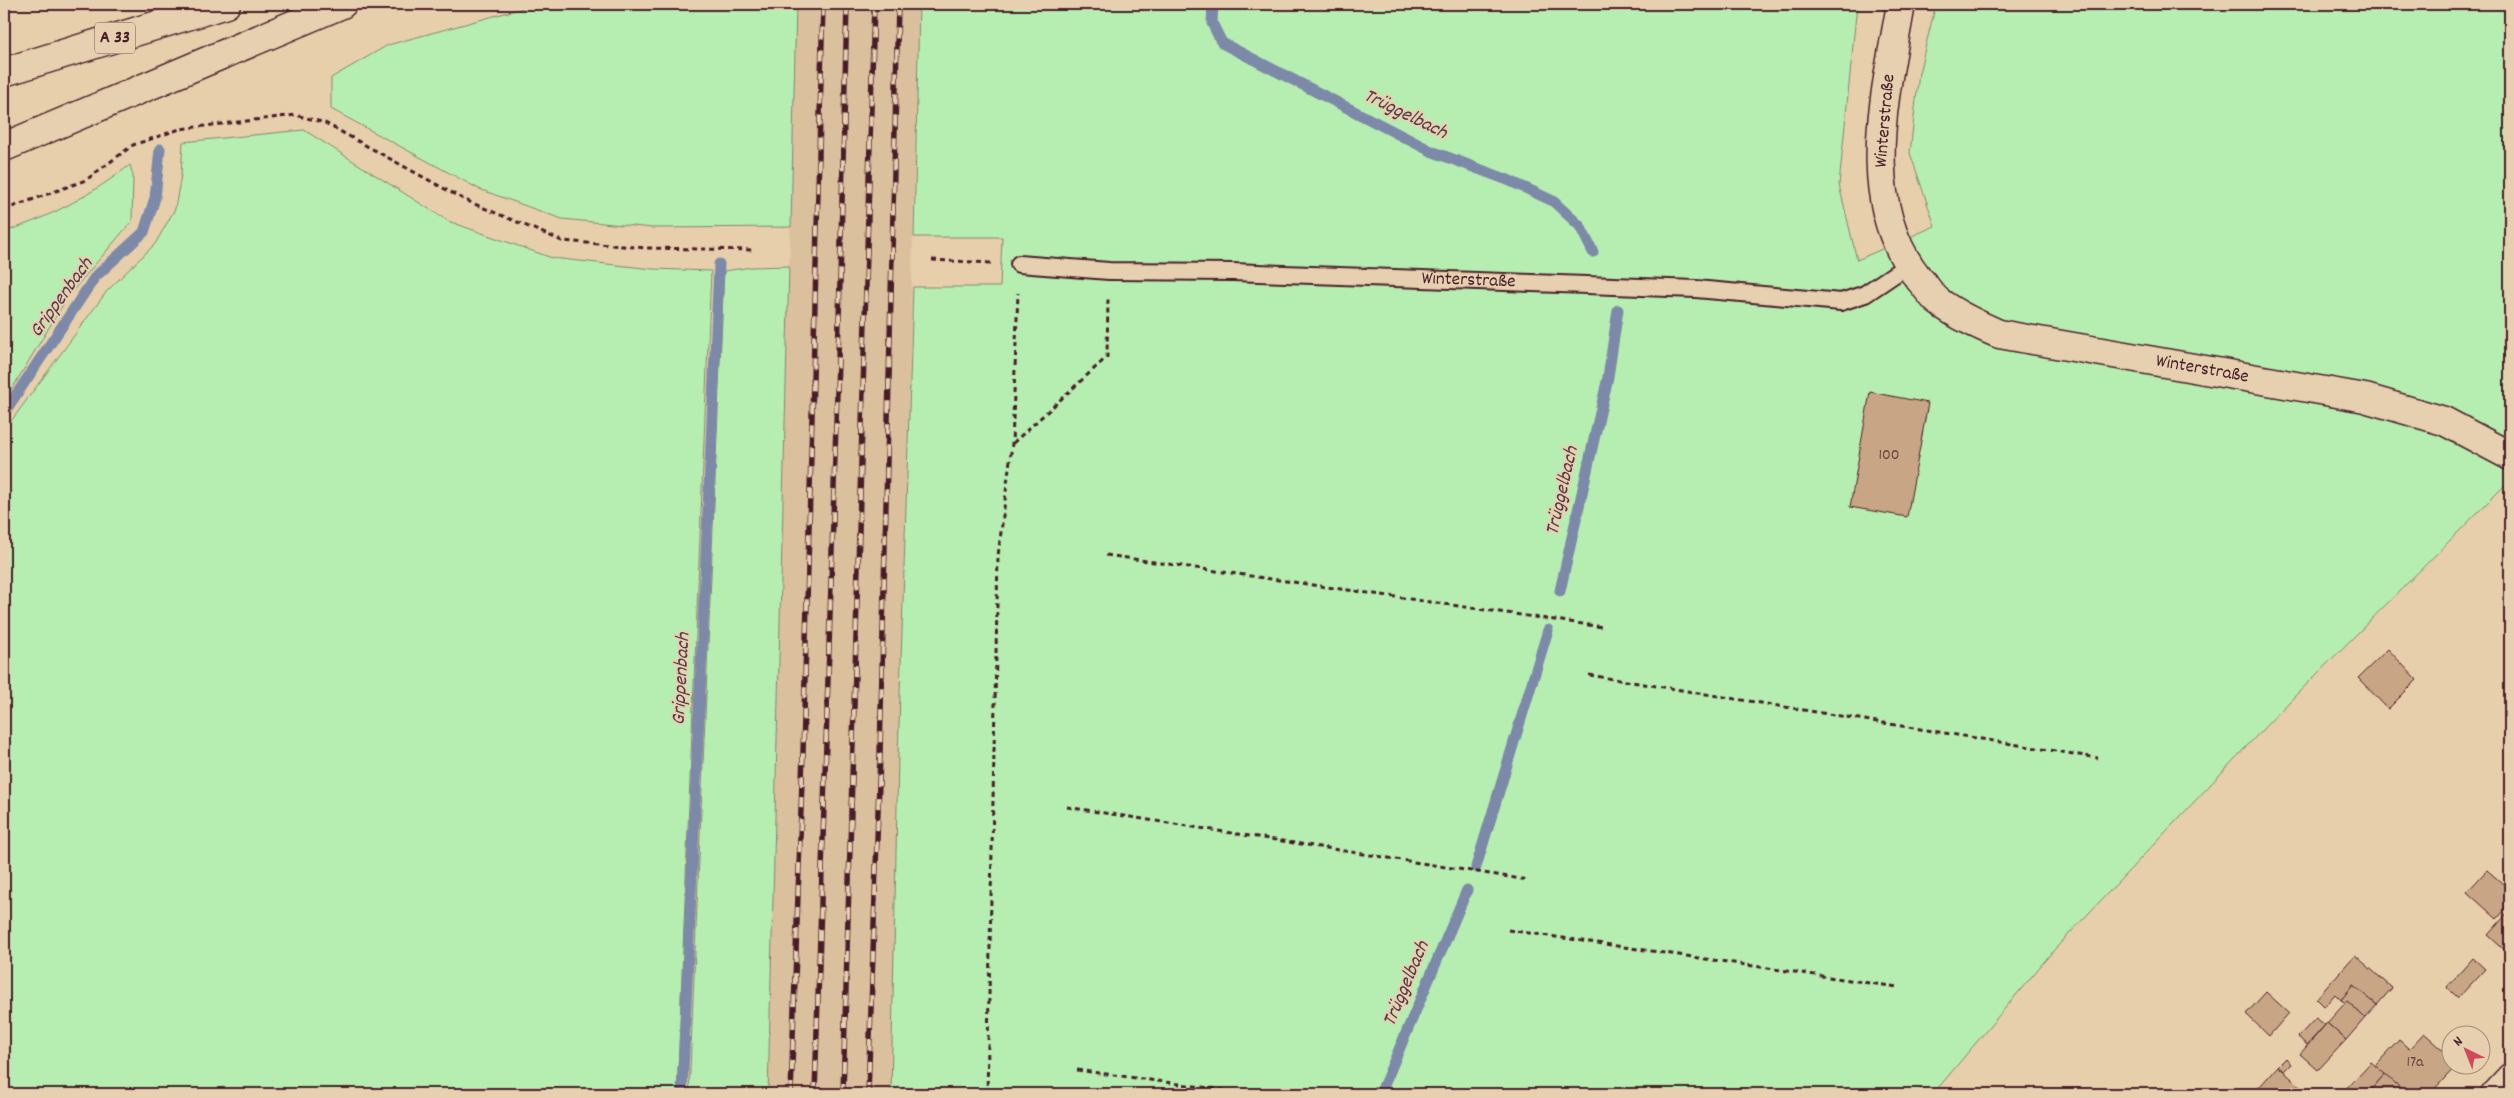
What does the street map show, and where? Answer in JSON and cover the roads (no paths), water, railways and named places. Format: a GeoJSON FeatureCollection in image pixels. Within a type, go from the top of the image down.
{"type":"FeatureCollection","features":[{"type":"Feature","properties":{"kind":"main road","name":"A 33"},"geometry":{"type":"LineString","coordinates":[[4,72],[226,4]]}},
{"type":"Feature","properties":{"kind":"main road"},"geometry":{"type":"LineString","coordinates":[[4,147],[342,4]]}},
{"type":"Feature","properties":{"kind":"main road","name":"Winterstraße"},"geometry":{"type":"LineString","coordinates":[[1901,4],[1880,140],[1881,180],[1886,215],[1908,265],[1937,300],[1966,320],[1999,334],[2365,398],[2444,422],[2491,444],[2510,456]]}},
{"type":"Feature","properties":{"kind":"main road"},"geometry":{"type":"LineString","coordinates":[[2495,1094],[2510,1078]]}},
{"type":"Feature","properties":{"kind":"lane","name":"Winterstraße"},"geometry":{"type":"LineString","coordinates":[[1019,264],[1108,271],[1232,272],[1696,289],[1841,302],[1865,294],[1908,265]]}},
{"type":"Feature","properties":{"kind":"waterway","name":"Trüggelbach"},"geometry":{"type":"LineString","coordinates":[[1213,4],[1212,23],[1222,43],[1431,151],[1508,180],[1553,201],[1580,226],[1593,252]]}},
{"type":"Feature","properties":{"kind":"waterway","name":"Grippenbach"},"geometry":{"type":"LineString","coordinates":[[4,413],[95,277],[144,232],[155,198],[160,149]]}},
{"type":"Feature","properties":{"kind":"waterway","name":"Grippenbach"},"geometry":{"type":"LineString","coordinates":[[682,1094],[719,264]]}},
{"type":"Feature","properties":{"kind":"waterway","name":"Trüggelbach"},"geometry":{"type":"LineString","coordinates":[[1560,591],[1608,377],[1618,310]]}},
{"type":"Feature","properties":{"kind":"waterway","name":"Trüggelbach"},"geometry":{"type":"LineString","coordinates":[[1476,867],[1548,630]]}},
{"type":"Feature","properties":{"kind":"waterway","name":"Trüggelbach"},"geometry":{"type":"LineString","coordinates":[[1381,1092],[1467,890]]}},
{"type":"Feature","properties":{"kind":"railway"},"geometry":{"type":"LineString","coordinates":[[791,1094],[803,753],[823,4]]}},
{"type":"Feature","properties":{"kind":"railway"},"geometry":{"type":"LineString","coordinates":[[815,1094],[847,4]]}},
{"type":"Feature","properties":{"kind":"railway"},"geometry":{"type":"LineString","coordinates":[[843,1094],[874,4]]}},
{"type":"Feature","properties":{"kind":"railway"},"geometry":{"type":"LineString","coordinates":[[868,1094],[880,755],[898,4]]}}]}
